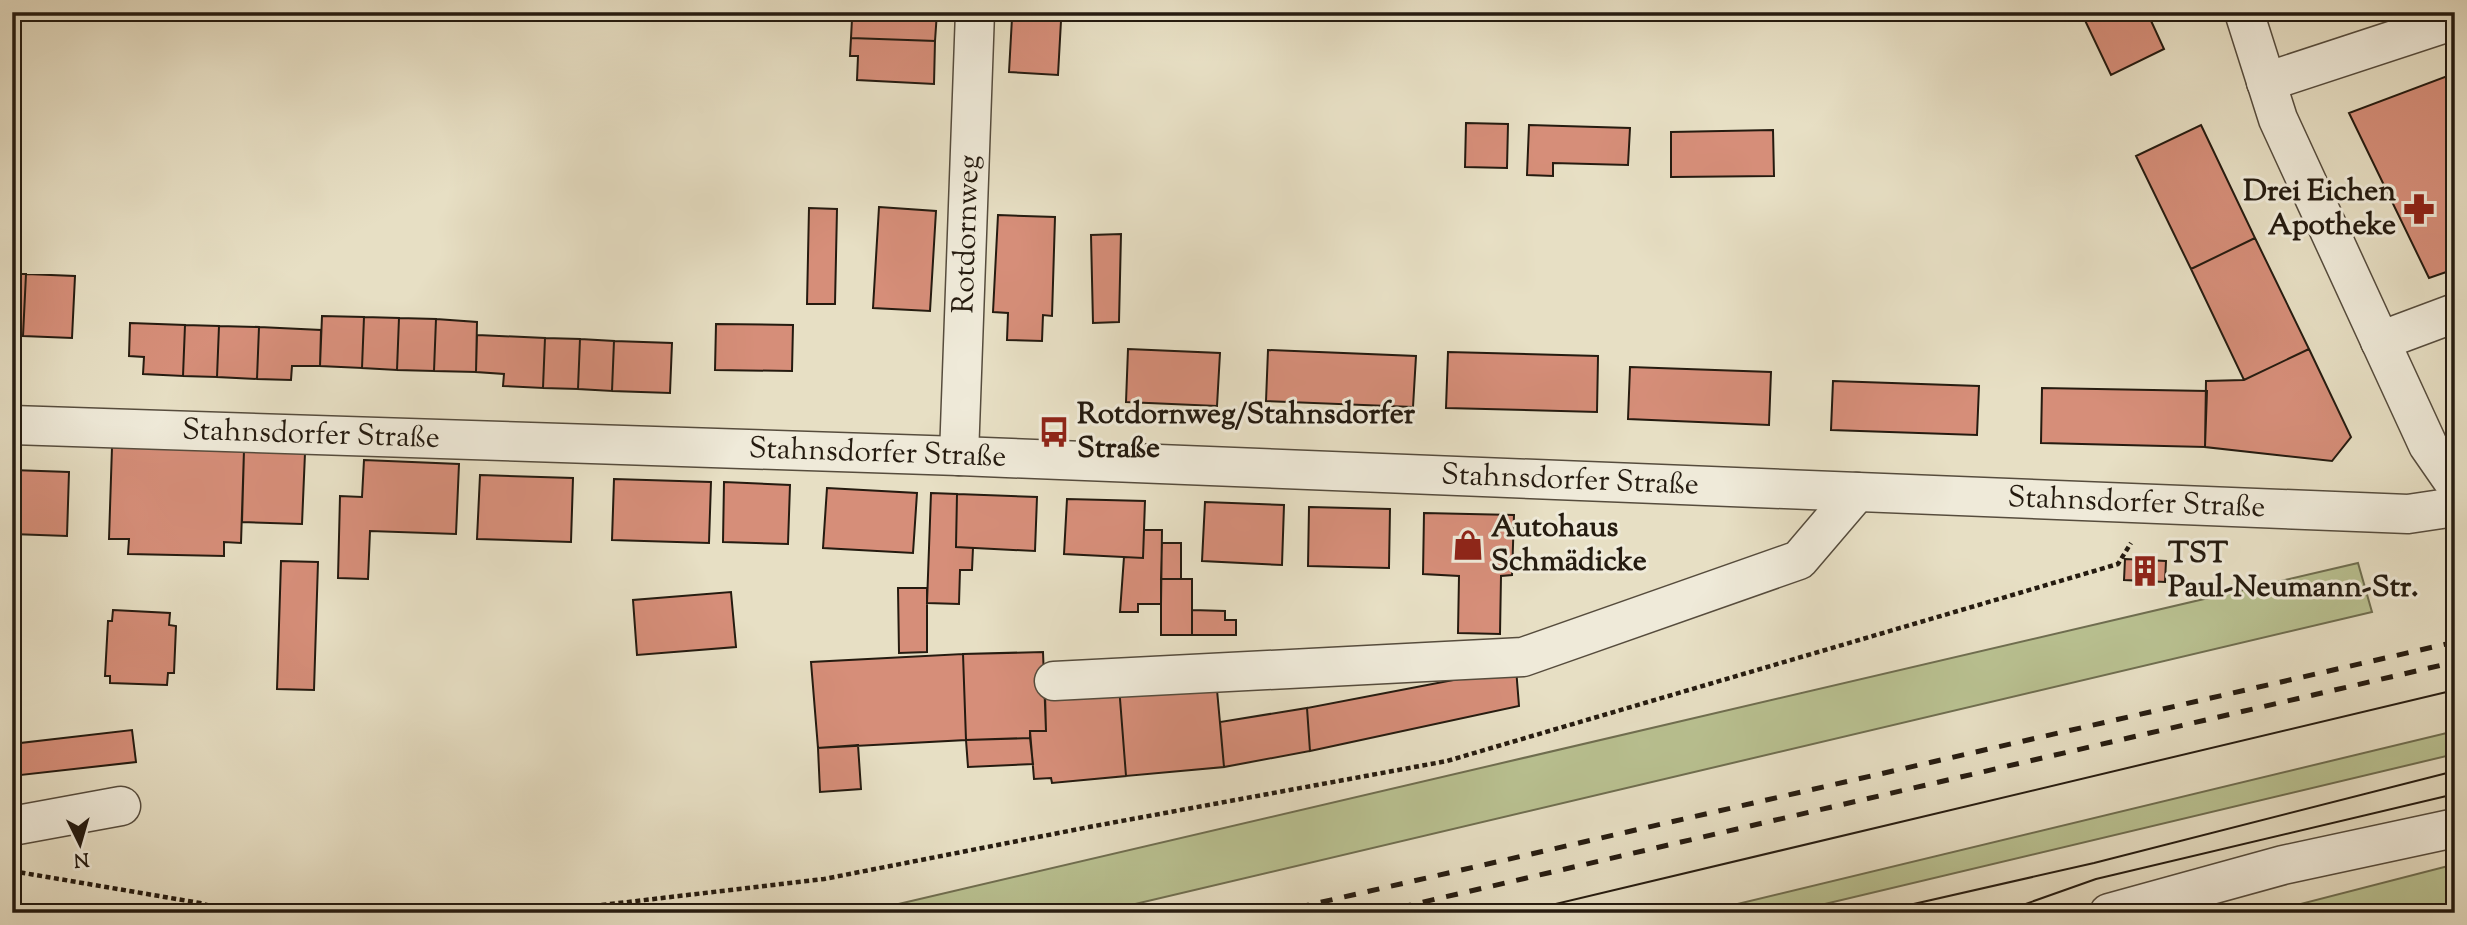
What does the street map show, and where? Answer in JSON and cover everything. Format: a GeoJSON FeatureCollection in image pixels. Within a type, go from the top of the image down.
{"type":"FeatureCollection","features":[{"type":"Feature","properties":{"kind":"street","name":"Rotdornweg"},"geometry":{"type":"LineString","coordinates":[[959,456],[975,12]]}},
{"type":"Feature","properties":{"kind":"street"},"geometry":{"type":"LineString","coordinates":[[2244,12],[2278,119],[2428,445],[2455,484]]}},
{"type":"Feature","properties":{"kind":"street"},"geometry":{"type":"LineString","coordinates":[[2266,82],[2455,20]]}},
{"type":"Feature","properties":{"kind":"street"},"geometry":{"type":"LineString","coordinates":[[2380,341],[2455,313]]}},
{"type":"Feature","properties":{"kind":"street","name":"Stahnsdorfer Straße"},"geometry":{"type":"LineString","coordinates":[[12,425],[959,456],[2408,514],[2455,507]]}},
{"type":"Feature","properties":{"kind":"street"},"geometry":{"type":"LineString","coordinates":[[1054,681],[1523,657],[1799,560],[1857,492]]}},
{"type":"Feature","properties":{"kind":"street"},"geometry":{"type":"LineString","coordinates":[[12,826],[121,806]]}},
{"type":"Feature","properties":{"kind":"street"},"geometry":{"type":"LineString","coordinates":[[2109,913],[2283,865],[2455,828]]}},
{"type":"Feature","properties":{"kind":"path"},"geometry":{"type":"LineString","coordinates":[[534,913],[824,879],[1447,761],[2118,564],[2157,503]]}},
{"type":"Feature","properties":{"kind":"path"},"geometry":{"type":"LineString","coordinates":[[12,871],[200,904],[234,913]]}},
{"type":"Feature","properties":{"kind":"green space"},"geometry":{"type":"Polygon","coordinates":[[[2358,563],[2372,612],[1097,913],[860,913],[2358,563]]]}},
{"type":"Feature","properties":{"kind":"green space"},"geometry":{"type":"Polygon","coordinates":[[[2455,731],[2455,754],[1787,913],[1700,913],[2455,731]]]}},
{"type":"Feature","properties":{"kind":"green space"},"geometry":{"type":"Polygon","coordinates":[[[2455,865],[2455,913],[2266,913],[2455,865]]]}},
{"type":"Feature","properties":{"kind":"building"},"geometry":{"type":"Polygon","coordinates":[[[886,12],[937,12],[935,41],[851,38],[852,19],[886,20],[886,12]]]}},
{"type":"Feature","properties":{"kind":"building"},"geometry":{"type":"Polygon","coordinates":[[[1012,12],[1061,12],[1061,21],[1012,18],[1012,12]]]}},
{"type":"Feature","properties":{"kind":"building"},"geometry":{"type":"Polygon","coordinates":[[[2081,12],[2147,12],[2164,49],[2111,75],[2081,12]]]}},
{"type":"Feature","properties":{"kind":"building"},"geometry":{"type":"Polygon","coordinates":[[[1012,18],[1061,21],[1058,75],[1009,72],[1012,18]]]}},
{"type":"Feature","properties":{"kind":"building"},"geometry":{"type":"Polygon","coordinates":[[[851,38],[935,41],[934,84],[857,80],[858,56],[850,56],[851,38]]]}},
{"type":"Feature","properties":{"kind":"building"},"geometry":{"type":"Polygon","coordinates":[[[2450,75],[2455,95],[2455,269],[2429,278],[2349,113],[2450,75]]]}},
{"type":"Feature","properties":{"kind":"building"},"geometry":{"type":"Polygon","coordinates":[[[1466,123],[1508,124],[1507,168],[1465,167],[1466,123]]]}},
{"type":"Feature","properties":{"kind":"building"},"geometry":{"type":"Polygon","coordinates":[[[1529,125],[1630,128],[1628,165],[1553,163],[1553,176],[1527,175],[1529,125]]]}},
{"type":"Feature","properties":{"kind":"building"},"geometry":{"type":"Polygon","coordinates":[[[2201,125],[2255,238],[2191,269],[2136,156],[2201,125]]]}},
{"type":"Feature","properties":{"kind":"building"},"geometry":{"type":"Polygon","coordinates":[[[1773,130],[1774,176],[1671,177],[1671,132],[1773,130]]]}},
{"type":"Feature","properties":{"kind":"building"},"geometry":{"type":"Polygon","coordinates":[[[879,207],[936,211],[930,311],[873,308],[879,207]]]}},
{"type":"Feature","properties":{"kind":"building"},"geometry":{"type":"Polygon","coordinates":[[[809,208],[837,209],[835,304],[807,304],[809,208]]]}},
{"type":"Feature","properties":{"kind":"building"},"geometry":{"type":"Polygon","coordinates":[[[998,215],[1055,217],[1052,316],[1043,315],[1042,341],[1007,340],[1008,313],[993,312],[998,215]]]}},
{"type":"Feature","properties":{"kind":"building"},"geometry":{"type":"Polygon","coordinates":[[[1121,234],[1119,322],[1093,323],[1091,235],[1121,234]]]}},
{"type":"Feature","properties":{"kind":"building"},"geometry":{"type":"Polygon","coordinates":[[[2255,238],[2309,349],[2244,380],[2191,269],[2255,238]]]}},
{"type":"Feature","properties":{"kind":"building"},"geometry":{"type":"Polygon","coordinates":[[[12,274],[26,274],[23,336],[12,336],[12,274]]]}},
{"type":"Feature","properties":{"kind":"building"},"geometry":{"type":"Polygon","coordinates":[[[26,274],[75,276],[72,338],[23,336],[26,274]]]}},
{"type":"Feature","properties":{"kind":"building"},"geometry":{"type":"Polygon","coordinates":[[[322,316],[364,317],[362,368],[320,366],[322,316]]]}},
{"type":"Feature","properties":{"kind":"building"},"geometry":{"type":"Polygon","coordinates":[[[364,317],[399,318],[397,370],[362,368],[364,317]]]}},
{"type":"Feature","properties":{"kind":"building"},"geometry":{"type":"Polygon","coordinates":[[[399,318],[436,319],[434,371],[397,370],[399,318]]]}},
{"type":"Feature","properties":{"kind":"building"},"geometry":{"type":"Polygon","coordinates":[[[436,319],[477,322],[476,372],[434,371],[436,319]]]}},
{"type":"Feature","properties":{"kind":"building"},"geometry":{"type":"Polygon","coordinates":[[[130,323],[185,325],[183,376],[143,374],[144,357],[129,356],[130,323]]]}},
{"type":"Feature","properties":{"kind":"building"},"geometry":{"type":"Polygon","coordinates":[[[716,324],[793,325],[792,371],[715,370],[716,324]]]}},
{"type":"Feature","properties":{"kind":"building"},"geometry":{"type":"Polygon","coordinates":[[[185,325],[219,326],[217,377],[183,376],[185,325]]]}},
{"type":"Feature","properties":{"kind":"building"},"geometry":{"type":"Polygon","coordinates":[[[219,326],[259,327],[257,379],[217,377],[219,326]]]}},
{"type":"Feature","properties":{"kind":"building"},"geometry":{"type":"Polygon","coordinates":[[[259,327],[321,330],[320,366],[292,366],[291,380],[257,379],[259,327]]]}},
{"type":"Feature","properties":{"kind":"building"},"geometry":{"type":"Polygon","coordinates":[[[477,335],[545,338],[543,388],[503,386],[504,374],[476,372],[477,335]]]}},
{"type":"Feature","properties":{"kind":"building"},"geometry":{"type":"Polygon","coordinates":[[[545,338],[580,339],[578,389],[543,388],[545,338]]]}},
{"type":"Feature","properties":{"kind":"building"},"geometry":{"type":"Polygon","coordinates":[[[580,339],[614,341],[612,391],[578,389],[580,339]]]}},
{"type":"Feature","properties":{"kind":"building"},"geometry":{"type":"Polygon","coordinates":[[[614,341],[672,343],[670,393],[612,391],[614,341]]]}},
{"type":"Feature","properties":{"kind":"building"},"geometry":{"type":"Polygon","coordinates":[[[1128,349],[1220,353],[1217,406],[1126,402],[1128,349]]]}},
{"type":"Feature","properties":{"kind":"building"},"geometry":{"type":"Polygon","coordinates":[[[2309,349],[2351,437],[2332,461],[2205,447],[2206,381],[2244,380],[2309,349]]]}},
{"type":"Feature","properties":{"kind":"building"},"geometry":{"type":"Polygon","coordinates":[[[1268,350],[1416,356],[1413,407],[1266,401],[1268,350]]]}},
{"type":"Feature","properties":{"kind":"building"},"geometry":{"type":"Polygon","coordinates":[[[1448,352],[1598,356],[1597,412],[1446,408],[1448,352]]]}},
{"type":"Feature","properties":{"kind":"building"},"geometry":{"type":"Polygon","coordinates":[[[1630,367],[1771,372],[1769,425],[1628,419],[1630,367]]]}},
{"type":"Feature","properties":{"kind":"building"},"geometry":{"type":"Polygon","coordinates":[[[1833,381],[1979,386],[1977,435],[1831,430],[1833,381]]]}},
{"type":"Feature","properties":{"kind":"building"},"geometry":{"type":"Polygon","coordinates":[[[2042,388],[2207,391],[2205,447],[2041,443],[2042,388]]]}},
{"type":"Feature","properties":{"kind":"building"},"geometry":{"type":"Polygon","coordinates":[[[112,447],[244,450],[241,543],[224,542],[224,556],[128,554],[129,539],[109,539],[112,447]]]}},
{"type":"Feature","properties":{"kind":"building"},"geometry":{"type":"Polygon","coordinates":[[[244,450],[305,453],[302,524],[242,522],[244,450]]]}},
{"type":"Feature","properties":{"kind":"building"},"geometry":{"type":"Polygon","coordinates":[[[364,460],[459,464],[456,534],[370,531],[368,579],[338,578],[340,496],[362,497],[364,460]]]}},
{"type":"Feature","properties":{"kind":"building"},"geometry":{"type":"Polygon","coordinates":[[[12,470],[69,472],[67,536],[12,534],[12,470]]]}},
{"type":"Feature","properties":{"kind":"building"},"geometry":{"type":"Polygon","coordinates":[[[480,475],[573,478],[571,542],[477,539],[480,475]]]}},
{"type":"Feature","properties":{"kind":"building"},"geometry":{"type":"Polygon","coordinates":[[[614,479],[711,482],[709,543],[612,540],[614,479]]]}},
{"type":"Feature","properties":{"kind":"building"},"geometry":{"type":"Polygon","coordinates":[[[724,482],[790,485],[788,544],[723,542],[724,482]]]}},
{"type":"Feature","properties":{"kind":"building"},"geometry":{"type":"Polygon","coordinates":[[[827,488],[917,493],[913,553],[823,548],[827,488]]]}},
{"type":"Feature","properties":{"kind":"building"},"geometry":{"type":"Polygon","coordinates":[[[931,493],[957,494],[956,547],[973,548],[972,570],[960,570],[959,604],[927,603],[931,493]]]}},
{"type":"Feature","properties":{"kind":"building"},"geometry":{"type":"Polygon","coordinates":[[[957,494],[1037,497],[1035,551],[956,547],[957,494]]]}},
{"type":"Feature","properties":{"kind":"building"},"geometry":{"type":"Polygon","coordinates":[[[1067,499],[1145,501],[1143,558],[1064,554],[1067,499]]]}},
{"type":"Feature","properties":{"kind":"building"},"geometry":{"type":"Polygon","coordinates":[[[1205,502],[1284,505],[1282,565],[1202,561],[1205,502]]]}},
{"type":"Feature","properties":{"kind":"building"},"geometry":{"type":"Polygon","coordinates":[[[1309,507],[1390,509],[1389,568],[1308,566],[1309,507]]]}},
{"type":"Feature","properties":{"kind":"building","name":"Autohaus Schmädicke"},"geometry":{"type":"Polygon","coordinates":[[[1424,513],[1514,515],[1512,575],[1501,576],[1500,634],[1458,633],[1459,576],[1423,574],[1424,513]]]}},
{"type":"Feature","properties":{"kind":"building"},"geometry":{"type":"Polygon","coordinates":[[[1144,530],[1162,530],[1161,604],[1138,604],[1138,612],[1120,612],[1124,557],[1143,558],[1144,530]]]}},
{"type":"Feature","properties":{"kind":"building"},"geometry":{"type":"Polygon","coordinates":[[[1162,543],[1181,543],[1181,579],[1161,579],[1162,543]]]}},
{"type":"Feature","properties":{"kind":"building","name":"TST Paul-Neumann-Str."},"geometry":{"type":"Polygon","coordinates":[[[2125,559],[2166,561],[2165,582],[2124,580],[2125,559]]]}},
{"type":"Feature","properties":{"kind":"building"},"geometry":{"type":"Polygon","coordinates":[[[281,561],[318,562],[314,690],[277,689],[281,561]]]}},
{"type":"Feature","properties":{"kind":"building"},"geometry":{"type":"Polygon","coordinates":[[[1161,579],[1192,579],[1192,635],[1161,635],[1161,579]]]}},
{"type":"Feature","properties":{"kind":"building"},"geometry":{"type":"Polygon","coordinates":[[[898,588],[927,588],[927,652],[899,653],[898,588]]]}},
{"type":"Feature","properties":{"kind":"building"},"geometry":{"type":"Polygon","coordinates":[[[731,592],[736,647],[637,655],[633,600],[731,592]]]}},
{"type":"Feature","properties":{"kind":"building"},"geometry":{"type":"Polygon","coordinates":[[[113,610],[170,613],[169,625],[176,626],[174,673],[168,673],[167,685],[110,683],[110,676],[105,676],[108,621],[112,621],[113,610]]]}},
{"type":"Feature","properties":{"kind":"building"},"geometry":{"type":"Polygon","coordinates":[[[1192,610],[1225,611],[1225,620],[1236,620],[1236,635],[1192,635],[1192,610]]]}},
{"type":"Feature","properties":{"kind":"building"},"geometry":{"type":"Polygon","coordinates":[[[1043,652],[1046,731],[1030,731],[1030,738],[966,740],[963,654],[1043,652]]]}},
{"type":"Feature","properties":{"kind":"building"},"geometry":{"type":"Polygon","coordinates":[[[963,654],[966,740],[818,748],[811,662],[963,654]]]}},
{"type":"Feature","properties":{"kind":"building"},"geometry":{"type":"Polygon","coordinates":[[[1516,668],[1519,706],[1310,751],[1307,708],[1516,668]]]}},
{"type":"Feature","properties":{"kind":"building"},"geometry":{"type":"Polygon","coordinates":[[[1216,679],[1224,767],[1126,776],[1119,686],[1216,679]]]}},
{"type":"Feature","properties":{"kind":"building"},"geometry":{"type":"Polygon","coordinates":[[[1119,686],[1126,776],[1052,783],[1051,778],[1034,779],[1030,731],[1046,731],[1045,693],[1119,686]]]}},
{"type":"Feature","properties":{"kind":"building"},"geometry":{"type":"Polygon","coordinates":[[[1307,708],[1310,751],[1224,767],[1220,722],[1307,708]]]}},
{"type":"Feature","properties":{"kind":"building"},"geometry":{"type":"Polygon","coordinates":[[[132,730],[136,762],[12,776],[12,744],[132,730]]]}},
{"type":"Feature","properties":{"kind":"building"},"geometry":{"type":"Polygon","coordinates":[[[1030,738],[1033,764],[968,767],[966,740],[1030,738]]]}},
{"type":"Feature","properties":{"kind":"building"},"geometry":{"type":"Polygon","coordinates":[[[858,745],[861,789],[820,792],[818,748],[858,745]]]}},
{"type":"Feature","properties":{"kind":"tram line"},"geometry":{"type":"LineString","coordinates":[[1518,913],[2455,690]]}},
{"type":"Feature","properties":{"kind":"tram line"},"geometry":{"type":"LineString","coordinates":[[1874,913],[2094,863],[2455,771]]}},
{"type":"Feature","properties":{"kind":"tram line"},"geometry":{"type":"LineString","coordinates":[[2000,913],[2096,879],[2455,794]]}},
{"type":"Feature","properties":{"kind":"railway"},"geometry":{"type":"LineString","coordinates":[[1274,913],[2455,642]]}},
{"type":"Feature","properties":{"kind":"railway"},"geometry":{"type":"LineString","coordinates":[[1376,913],[2455,662]]}},
{"type":"Feature","properties":{"kind":"place","name":"Drei Eichen Apotheke"},"geometry":{"type":"Point","coordinates":[2419,209]}},
{"type":"Feature","properties":{"kind":"place","name":"Rotdornweg/Stahnsdorfer Straße"},"geometry":{"type":"Point","coordinates":[1054,432]}},
{"type":"Feature","properties":{"kind":"place","name":"Autohaus Schmädicke"},"geometry":{"type":"Point","coordinates":[1468,545]}},
{"type":"Feature","properties":{"kind":"place","name":"TST Paul-Neumann-Str."},"geometry":{"type":"Point","coordinates":[2145,571]}}]}
